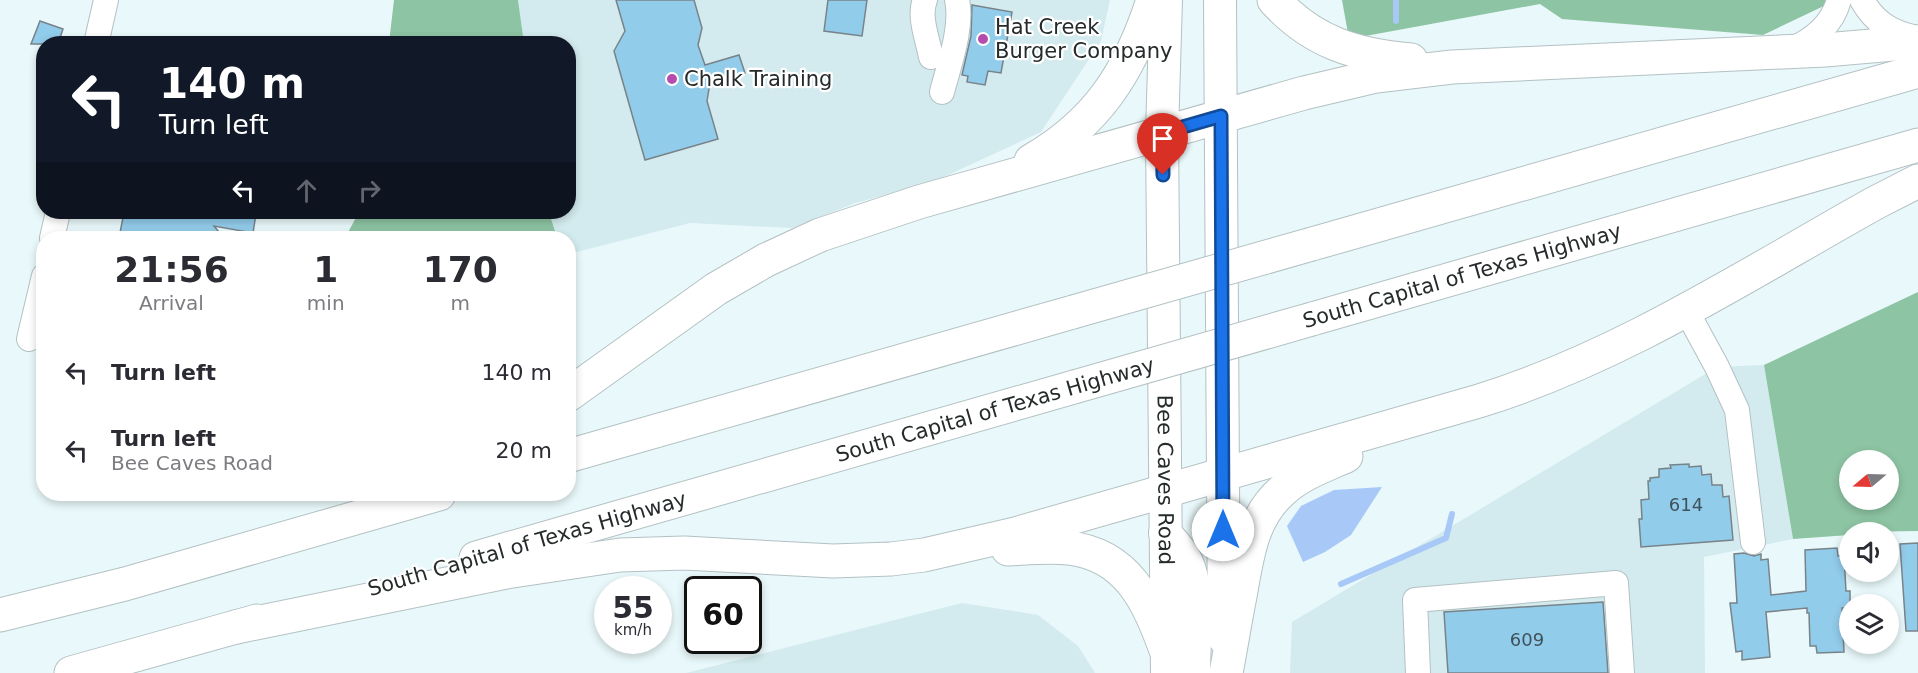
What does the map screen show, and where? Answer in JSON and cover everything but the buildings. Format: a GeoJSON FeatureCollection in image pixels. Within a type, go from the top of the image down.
{"type":"FeatureCollection","features":[{"type":"Feature","properties":{"kind":"highway"},"geometry":{"type":"LineString","coordinates":[[987,183],[1058,144],[1072,134],[1098,108],[1131,57],[1153,0]]}},
{"type":"Feature","properties":{"kind":"highway"},"geometry":{"type":"LineString","coordinates":[[1275,0],[1302,25],[1343,48],[1378,57],[1473,65]]}},
{"type":"Feature","properties":{"kind":"highway"},"geometry":{"type":"LineString","coordinates":[[576,389],[716,289],[766,260],[820,235],[987,183],[1221,116],[1358,80],[1400,72],[1473,65],[1786,51],[1918,40]]}},
{"type":"Feature","properties":{"kind":"highway"},"geometry":{"type":"LineString","coordinates":[[576,454],[1918,71]]}},
{"type":"Feature","properties":{"kind":"highway","name":"South Capital of Texas Highway"},"geometry":{"type":"LineString","coordinates":[[70,673],[1918,145]]}},
{"type":"Feature","properties":{"kind":"highway"},"geometry":{"type":"LineString","coordinates":[[236,627],[506,572],[620,555],[684,553],[833,561],[891,559],[944,551],[1015,534],[1443,411],[1549,378],[1615,348],[1918,181]]}},
{"type":"Feature","properties":{"kind":"highway"},"geometry":{"type":"LineString","coordinates":[[1225,673],[1250,543],[1261,516],[1275,497],[1302,477],[1443,411]]}},
{"type":"Feature","properties":{"kind":"highway"},"geometry":{"type":"LineString","coordinates":[[125,584],[352,501]]}},
{"type":"Feature","properties":{"kind":"highway"},"geometry":{"type":"LineString","coordinates":[[0,615],[125,584],[415,501]]}},
{"type":"Feature","properties":{"kind":"highway"},"geometry":{"type":"LineString","coordinates":[[944,551],[1062,548],[1084,551],[1104,559],[1113,564],[1142,593],[1156,622],[1164,665]]}},
{"type":"Feature","properties":{"kind":"main road","name":"Bee Caves Road"},"geometry":{"type":"LineString","coordinates":[[1164,665],[1162,133],[1166,0]]}},
{"type":"Feature","properties":{"kind":"main road"},"geometry":{"type":"LineString","coordinates":[[1220,0],[1225,673]]}},
{"type":"Feature","properties":{"kind":"main road"},"geometry":{"type":"LineString","coordinates":[[1165,533],[1187,561],[1193,580],[1194,673]]}},
{"type":"Feature","properties":{"kind":"street"},"geometry":{"type":"LineString","coordinates":[[98,36],[105,0]]}},
{"type":"Feature","properties":{"kind":"street"},"geometry":{"type":"LineString","coordinates":[[925,0],[923,19],[931,57]]}},
{"type":"Feature","properties":{"kind":"street"},"geometry":{"type":"LineString","coordinates":[[942,92],[958,25],[957,0]]}},
{"type":"Feature","properties":{"kind":"street"},"geometry":{"type":"LineString","coordinates":[[1786,51],[1801,45],[1820,32],[1833,16],[1839,0]]}},
{"type":"Feature","properties":{"kind":"street"},"geometry":{"type":"LineString","coordinates":[[1862,0],[1877,21],[1887,28],[1918,40]]}},
{"type":"Feature","properties":{"kind":"street"},"geometry":{"type":"LineString","coordinates":[[29,339],[36,310]]}},
{"type":"Feature","properties":{"kind":"street"},"geometry":{"type":"LineString","coordinates":[[1686,310],[1737,410],[1753,543]]}},
{"type":"Feature","properties":{"kind":"street"},"geometry":{"type":"LineString","coordinates":[[1418,673],[1415,600],[1616,583],[1622,673]]}},
{"type":"Feature","properties":{"kind":"shaded area"},"geometry":{"type":"Polygon","coordinates":[[[518,0],[1110,0],[1101,41],[1041,132],[933,182],[855,203],[792,228],[690,223],[576,252],[576,231],[555,231],[551,219],[576,219],[576,36],[523,36],[518,0]]]}},
{"type":"Feature","properties":{"kind":"shaded area"},"geometry":{"type":"Polygon","coordinates":[[[1764,365],[1793,539],[1704,557],[1705,673],[1290,673],[1292,622],[1717,367],[1764,365]]]}},
{"type":"Feature","properties":{"kind":"shaded area"},"geometry":{"type":"Polygon","coordinates":[[[962,603],[1038,615],[1078,646],[1095,673],[686,673],[962,603]]]}},
{"type":"Feature","properties":{"kind":"green space"},"geometry":{"type":"Polygon","coordinates":[[[394,0],[518,0],[523,36],[390,36],[394,0]]]}},
{"type":"Feature","properties":{"kind":"green space"},"geometry":{"type":"Polygon","coordinates":[[[1342,0],[1828,0],[1828,4],[1763,35],[1562,19],[1540,4],[1349,39],[1342,0]]]}},
{"type":"Feature","properties":{"kind":"green space"},"geometry":{"type":"Polygon","coordinates":[[[355,219],[551,219],[555,231],[349,231],[355,219]]]}},
{"type":"Feature","properties":{"kind":"green space"},"geometry":{"type":"Polygon","coordinates":[[[1918,292],[1918,531],[1899,531],[1899,522],[1839,522],[1839,536],[1793,539],[1764,365],[1918,292]]]}},
{"type":"Feature","properties":{"kind":"water"},"geometry":{"type":"Polygon","coordinates":[[[1382,487],[1351,535],[1325,552],[1303,562],[1287,526],[1301,506],[1334,490],[1382,487]]]}},
{"type":"Feature","properties":{"kind":"waterway"},"geometry":{"type":"LineString","coordinates":[[1396,0],[1396,21]]}},
{"type":"Feature","properties":{"kind":"waterway"},"geometry":{"type":"LineString","coordinates":[[1341,584],[1446,538],[1452,514]]}},
{"type":"Feature","properties":{"kind":"place","name":"Hat Creek Burger Company"},"geometry":{"type":"Point","coordinates":[983,39]}},
{"type":"Feature","properties":{"kind":"place","name":"Chalk Training"},"geometry":{"type":"Point","coordinates":[672,79]}},
{"type":"Feature","properties":{"kind":"route"},"geometry":{"type":"LineString","coordinates":[[1163,175],[1162,133],[1221,116],[1223,530]]}}]}
